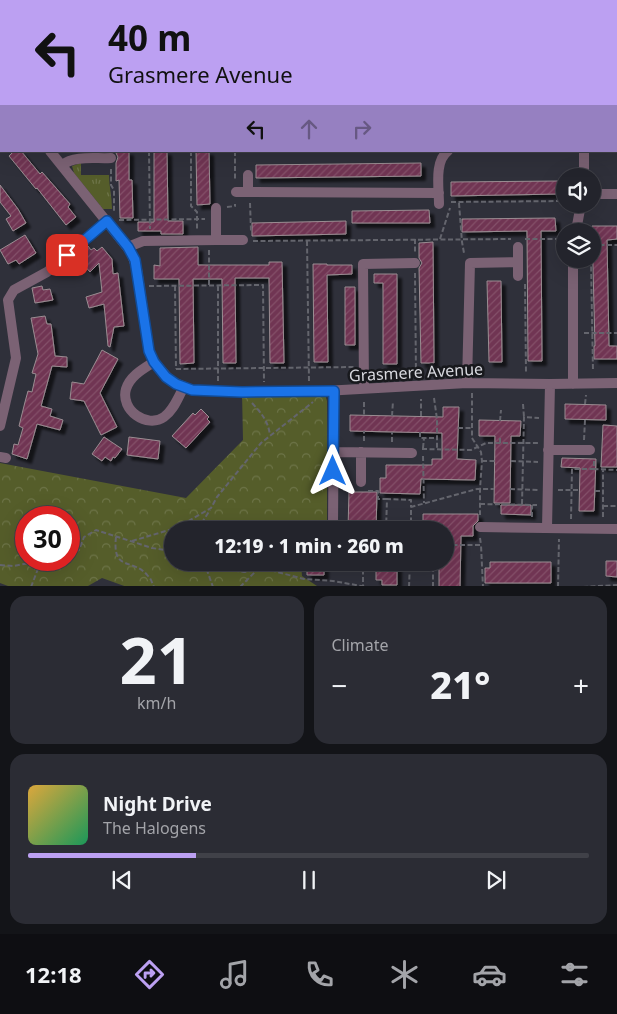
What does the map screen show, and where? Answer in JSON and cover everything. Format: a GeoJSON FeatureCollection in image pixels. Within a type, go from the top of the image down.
{"type":"FeatureCollection","features":[{"type":"Feature","properties":{"kind":"street"},"geometry":{"type":"LineString","coordinates":[[51,152],[128,247],[135,260],[149,351],[154,362],[166,377],[180,386],[171,410],[160,419],[147,420],[135,415],[127,404],[126,391],[133,378],[154,362]]}},
{"type":"Feature","properties":{"kind":"street"},"geometry":{"type":"LineString","coordinates":[[447,152],[443,155],[439,164],[439,193],[447,203]]}},
{"type":"Feature","properties":{"kind":"street"},"geometry":{"type":"LineString","coordinates":[[584,152],[584,168]]}},
{"type":"Feature","properties":{"kind":"street"},"geometry":{"type":"LineString","coordinates":[[62,165],[77,159],[111,158]]}},
{"type":"Feature","properties":{"kind":"street"},"geometry":{"type":"LineString","coordinates":[[245,197],[248,174]]}},
{"type":"Feature","properties":{"kind":"street"},"geometry":{"type":"LineString","coordinates":[[234,194],[245,197],[352,192],[439,193]]}},
{"type":"Feature","properties":{"kind":"street"},"geometry":{"type":"LineString","coordinates":[[352,192],[353,203]]}},
{"type":"Feature","properties":{"kind":"street"},"geometry":{"type":"LineString","coordinates":[[601,194],[617,194]]}},
{"type":"Feature","properties":{"kind":"street"},"geometry":{"type":"LineString","coordinates":[[213,240],[216,214]]}},
{"type":"Feature","properties":{"kind":"street"},"geometry":{"type":"LineString","coordinates":[[0,426],[16,358],[8,300],[14,290],[47,272],[107,221]]}},
{"type":"Feature","properties":{"kind":"street"},"geometry":{"type":"LineString","coordinates":[[128,247],[140,241],[247,241]]}},
{"type":"Feature","properties":{"kind":"street"},"geometry":{"type":"LineString","coordinates":[[517,243],[518,276]]}},
{"type":"Feature","properties":{"kind":"street"},"geometry":{"type":"LineString","coordinates":[[470,383],[470,264],[518,262]]}},
{"type":"Feature","properties":{"kind":"street"},"geometry":{"type":"LineString","coordinates":[[364,388],[363,264],[415,263]]}},
{"type":"Feature","properties":{"kind":"street"},"geometry":{"type":"LineString","coordinates":[[573,268],[573,384]]}},
{"type":"Feature","properties":{"kind":"street","name":"Grasmere Avenue"},"geometry":{"type":"LineString","coordinates":[[180,386],[200,391],[264,392],[329,391],[470,383],[617,383]]}},
{"type":"Feature","properties":{"kind":"street"},"geometry":{"type":"LineString","coordinates":[[547,528],[550,384]]}},
{"type":"Feature","properties":{"kind":"street"},"geometry":{"type":"LineString","coordinates":[[329,391],[333,452],[333,521]]}},
{"type":"Feature","properties":{"kind":"street"},"geometry":{"type":"LineString","coordinates":[[548,447],[587,450]]}},
{"type":"Feature","properties":{"kind":"street"},"geometry":{"type":"LineString","coordinates":[[333,452],[412,453]]}},
{"type":"Feature","properties":{"kind":"street"},"geometry":{"type":"LineString","coordinates":[[361,452],[361,482]]}},
{"type":"Feature","properties":{"kind":"street"},"geometry":{"type":"LineString","coordinates":[[480,527],[617,529]]}},
{"type":"Feature","properties":{"kind":"path"},"geometry":{"type":"LineString","coordinates":[[149,152],[150,241]]}},
{"type":"Feature","properties":{"kind":"path"},"geometry":{"type":"LineString","coordinates":[[191,152],[191,206],[197,212],[197,240]]}},
{"type":"Feature","properties":{"kind":"path"},"geometry":{"type":"LineString","coordinates":[[234,194],[235,152]]}},
{"type":"Feature","properties":{"kind":"path"},"geometry":{"type":"LineString","coordinates":[[111,158],[114,221],[197,219],[216,214]]}},
{"type":"Feature","properties":{"kind":"path"},"geometry":{"type":"LineString","coordinates":[[245,197],[250,201],[250,231]]}},
{"type":"Feature","properties":{"kind":"path"},"geometry":{"type":"LineString","coordinates":[[440,239],[447,203],[556,201]]}},
{"type":"Feature","properties":{"kind":"path"},"geometry":{"type":"LineString","coordinates":[[459,202],[461,239],[466,258],[470,264]]}},
{"type":"Feature","properties":{"kind":"path"},"geometry":{"type":"LineString","coordinates":[[415,239],[416,386]]}},
{"type":"Feature","properties":{"kind":"path"},"geometry":{"type":"LineString","coordinates":[[247,241],[461,239],[517,243]]}},
{"type":"Feature","properties":{"kind":"path"},"geometry":{"type":"LineString","coordinates":[[525,239],[556,239]]}},
{"type":"Feature","properties":{"kind":"path"},"geometry":{"type":"LineString","coordinates":[[209,286],[213,240]]}},
{"type":"Feature","properties":{"kind":"path"},"geometry":{"type":"LineString","coordinates":[[307,240],[309,391]]}},
{"type":"Feature","properties":{"kind":"path"},"geometry":{"type":"LineString","coordinates":[[601,245],[617,245]]}},
{"type":"Feature","properties":{"kind":"path"},"geometry":{"type":"LineString","coordinates":[[591,268],[593,383]]}},
{"type":"Feature","properties":{"kind":"path"},"geometry":{"type":"LineString","coordinates":[[518,276],[525,282],[526,384]]}},
{"type":"Feature","properties":{"kind":"path"},"geometry":{"type":"LineString","coordinates":[[139,286],[263,285],[264,392]]}},
{"type":"Feature","properties":{"kind":"path"},"geometry":{"type":"LineString","coordinates":[[175,286],[176,369],[180,386]]}},
{"type":"Feature","properties":{"kind":"path"},"geometry":{"type":"LineString","coordinates":[[218,286],[218,392]]}},
{"type":"Feature","properties":{"kind":"path"},"geometry":{"type":"LineString","coordinates":[[572,334],[617,332]]}},
{"type":"Feature","properties":{"kind":"path"},"geometry":{"type":"LineString","coordinates":[[176,369],[364,367]]}},
{"type":"Feature","properties":{"kind":"path"},"geometry":{"type":"LineString","coordinates":[[470,383],[472,438],[478,448],[482,461],[480,545],[483,586]]}},
{"type":"Feature","properties":{"kind":"path"},"geometry":{"type":"LineString","coordinates":[[203,521],[217,497],[241,466],[270,435],[329,391]]}},
{"type":"Feature","properties":{"kind":"path"},"geometry":{"type":"LineString","coordinates":[[242,392],[265,418],[270,435]]}},
{"type":"Feature","properties":{"kind":"path"},"geometry":{"type":"LineString","coordinates":[[585,404],[586,395]]}},
{"type":"Feature","properties":{"kind":"path"},"geometry":{"type":"LineString","coordinates":[[434,398],[437,427],[436,449]]}},
{"type":"Feature","properties":{"kind":"path"},"geometry":{"type":"LineString","coordinates":[[421,399],[421,416]]}},
{"type":"Feature","properties":{"kind":"path"},"geometry":{"type":"LineString","coordinates":[[392,416],[393,401]]}},
{"type":"Feature","properties":{"kind":"path"},"geometry":{"type":"LineString","coordinates":[[364,402],[364,415]]}},
{"type":"Feature","properties":{"kind":"path"},"geometry":{"type":"LineString","coordinates":[[522,504],[524,404]]}},
{"type":"Feature","properties":{"kind":"path"},"geometry":{"type":"LineString","coordinates":[[500,421],[501,410]]}},
{"type":"Feature","properties":{"kind":"path"},"geometry":{"type":"LineString","coordinates":[[524,417],[549,418]]}},
{"type":"Feature","properties":{"kind":"path"},"geometry":{"type":"LineString","coordinates":[[585,420],[587,450],[595,450],[594,469]]}},
{"type":"Feature","properties":{"kind":"path"},"geometry":{"type":"LineString","coordinates":[[437,427],[443,427]]}},
{"type":"Feature","properties":{"kind":"path"},"geometry":{"type":"LineString","coordinates":[[458,428],[471,428]]}},
{"type":"Feature","properties":{"kind":"path"},"geometry":{"type":"LineString","coordinates":[[420,432],[420,438],[437,438]]}},
{"type":"Feature","properties":{"kind":"path"},"geometry":{"type":"LineString","coordinates":[[500,436],[500,443]]}},
{"type":"Feature","properties":{"kind":"path"},"geometry":{"type":"LineString","coordinates":[[424,438],[424,503]]}},
{"type":"Feature","properties":{"kind":"path"},"geometry":{"type":"LineString","coordinates":[[412,453],[423,449],[472,450],[486,443],[523,443],[548,447]]}},
{"type":"Feature","properties":{"kind":"path"},"geometry":{"type":"LineString","coordinates":[[482,461],[495,461]]}},
{"type":"Feature","properties":{"kind":"path"},"geometry":{"type":"LineString","coordinates":[[511,461],[548,462]]}},
{"type":"Feature","properties":{"kind":"path"},"geometry":{"type":"LineString","coordinates":[[571,528],[572,469],[617,470]]}},
{"type":"Feature","properties":{"kind":"path"},"geometry":{"type":"LineString","coordinates":[[603,470],[603,529]]}},
{"type":"Feature","properties":{"kind":"path"},"geometry":{"type":"LineString","coordinates":[[411,507],[480,489],[494,489]]}},
{"type":"Feature","properties":{"kind":"path"},"geometry":{"type":"LineString","coordinates":[[510,489],[580,490]]}},
{"type":"Feature","properties":{"kind":"path"},"geometry":{"type":"LineString","coordinates":[[595,491],[603,491]]}},
{"type":"Feature","properties":{"kind":"path"},"geometry":{"type":"LineString","coordinates":[[386,521],[386,499],[412,500],[411,521]]}},
{"type":"Feature","properties":{"kind":"path"},"geometry":{"type":"LineString","coordinates":[[480,504],[547,505]]}},
{"type":"Feature","properties":{"kind":"path"},"geometry":{"type":"LineString","coordinates":[[603,506],[617,506]]}},
{"type":"Feature","properties":{"kind":"path"},"geometry":{"type":"LineString","coordinates":[[132,542],[176,528],[211,508]]}},
{"type":"Feature","properties":{"kind":"path"},"geometry":{"type":"LineString","coordinates":[[558,586],[559,528]]}},
{"type":"Feature","properties":{"kind":"path"},"geometry":{"type":"LineString","coordinates":[[80,547],[84,537],[96,530],[152,548],[164,550]]}},
{"type":"Feature","properties":{"kind":"path"},"geometry":{"type":"LineString","coordinates":[[116,537],[115,545],[119,559],[142,570],[154,586]]}},
{"type":"Feature","properties":{"kind":"path"},"geometry":{"type":"LineString","coordinates":[[454,544],[480,545]]}},
{"type":"Feature","properties":{"kind":"path"},"geometry":{"type":"LineString","coordinates":[[0,565],[15,565]]}},
{"type":"Feature","properties":{"kind":"path"},"geometry":{"type":"LineString","coordinates":[[31,586],[37,571]]}},
{"type":"Feature","properties":{"kind":"path"},"geometry":{"type":"LineString","coordinates":[[207,571],[213,586]]}},
{"type":"Feature","properties":{"kind":"path"},"geometry":{"type":"LineString","coordinates":[[237,571],[250,571]]}},
{"type":"Feature","properties":{"kind":"path"},"geometry":{"type":"LineString","coordinates":[[240,586],[256,571]]}},
{"type":"Feature","properties":{"kind":"path"},"geometry":{"type":"LineString","coordinates":[[274,571],[304,579],[365,586],[364,571]]}},
{"type":"Feature","properties":{"kind":"path"},"geometry":{"type":"LineString","coordinates":[[410,571],[410,586]]}},
{"type":"Feature","properties":{"kind":"path"},"geometry":{"type":"LineString","coordinates":[[433,571],[433,586]]}},
{"type":"Feature","properties":{"kind":"path"},"geometry":{"type":"LineString","coordinates":[[318,580],[318,586]]}},
{"type":"Feature","properties":{"kind":"path"},"geometry":{"type":"LineString","coordinates":[[583,586],[617,585]]}},
{"type":"Feature","properties":{"kind":"green space"},"geometry":{"type":"Polygon","coordinates":[[[81,163],[81,175],[109,175],[112,209],[103,209],[74,173],[72,166],[81,163]]]}},
{"type":"Feature","properties":{"kind":"green space"},"geometry":{"type":"Polygon","coordinates":[[[324,391],[327,401],[327,521],[164,521],[164,571],[302,571],[302,576],[317,586],[124,586],[102,578],[88,586],[8,586],[0,583],[0,463],[186,498],[243,440],[242,392],[324,391]]]}},
{"type":"Feature","properties":{"kind":"building"},"geometry":{"type":"Polygon","coordinates":[[[13,152],[22,152],[40,174],[42,172],[70,204],[68,207],[76,217],[66,225],[9,156],[13,152]]]}},
{"type":"Feature","properties":{"kind":"building"},"geometry":{"type":"Polygon","coordinates":[[[116,152],[129,152],[129,180],[132,180],[133,218],[120,218],[119,180],[116,181],[118,157],[116,152]]]}},
{"type":"Feature","properties":{"kind":"building"},"geometry":{"type":"Polygon","coordinates":[[[154,152],[167,152],[168,221],[183,221],[183,234],[161,234],[161,231],[138,231],[138,222],[154,222],[154,152]]]}},
{"type":"Feature","properties":{"kind":"building"},"geometry":{"type":"Polygon","coordinates":[[[196,152],[209,152],[210,204],[197,205],[196,152]]]}},
{"type":"Feature","properties":{"kind":"building"},"geometry":{"type":"Polygon","coordinates":[[[421,163],[421,176],[256,178],[256,165],[421,163]]]}},
{"type":"Feature","properties":{"kind":"building"},"geometry":{"type":"Polygon","coordinates":[[[556,181],[556,194],[451,196],[451,182],[556,181]]]}},
{"type":"Feature","properties":{"kind":"building"},"geometry":{"type":"Polygon","coordinates":[[[0,185],[26,223],[13,231],[6,219],[11,216],[0,202],[0,185]]]}},
{"type":"Feature","properties":{"kind":"building"},"geometry":{"type":"Polygon","coordinates":[[[429,210],[430,223],[352,223],[352,211],[429,210]]]}},
{"type":"Feature","properties":{"kind":"building"},"geometry":{"type":"Polygon","coordinates":[[[555,218],[556,231],[541,231],[542,361],[528,361],[527,231],[462,232],[462,219],[555,218]]]}},
{"type":"Feature","properties":{"kind":"building"},"geometry":{"type":"Polygon","coordinates":[[[346,221],[346,234],[252,236],[252,223],[346,221]]]}},
{"type":"Feature","properties":{"kind":"building"},"geometry":{"type":"Polygon","coordinates":[[[601,226],[617,226],[617,239],[607,240],[609,346],[617,346],[617,359],[594,359],[593,268],[601,268],[601,226]]]}},
{"type":"Feature","properties":{"kind":"building"},"geometry":{"type":"Polygon","coordinates":[[[25,235],[36,253],[19,264],[16,260],[8,264],[0,250],[25,235]]]}},
{"type":"Feature","properties":{"kind":"building"},"geometry":{"type":"Polygon","coordinates":[[[433,242],[434,363],[421,363],[419,268],[422,263],[419,258],[419,243],[433,242]]]}},
{"type":"Feature","properties":{"kind":"building"},"geometry":{"type":"Polygon","coordinates":[[[88,246],[91,250],[94,248],[97,251],[102,247],[112,259],[113,274],[118,273],[124,326],[114,327],[110,347],[108,346],[104,304],[89,308],[86,297],[102,292],[99,263],[90,272],[76,256],[88,246]]]}},
{"type":"Feature","properties":{"kind":"building"},"geometry":{"type":"Polygon","coordinates":[[[198,247],[198,265],[269,265],[269,262],[282,262],[284,363],[270,363],[269,278],[235,278],[236,363],[223,363],[222,279],[193,279],[194,363],[180,364],[179,279],[154,279],[154,265],[160,266],[160,248],[198,247]]]}},
{"type":"Feature","properties":{"kind":"building"},"geometry":{"type":"Polygon","coordinates":[[[313,264],[352,265],[352,274],[327,275],[328,362],[314,362],[313,264]]]}},
{"type":"Feature","properties":{"kind":"building"},"geometry":{"type":"Polygon","coordinates":[[[374,274],[397,274],[397,364],[383,364],[383,283],[374,283],[374,274]]]}},
{"type":"Feature","properties":{"kind":"building"},"geometry":{"type":"Polygon","coordinates":[[[487,281],[501,281],[502,362],[489,362],[487,281]]]}},
{"type":"Feature","properties":{"kind":"building"},"geometry":{"type":"Polygon","coordinates":[[[42,286],[43,290],[50,289],[53,300],[35,303],[32,288],[42,286]]]}},
{"type":"Feature","properties":{"kind":"building"},"geometry":{"type":"Polygon","coordinates":[[[345,287],[355,287],[355,345],[345,345],[345,287]]]}},
{"type":"Feature","properties":{"kind":"building"},"geometry":{"type":"Polygon","coordinates":[[[45,316],[47,324],[51,324],[55,356],[67,357],[67,367],[52,366],[41,406],[52,409],[50,416],[63,420],[60,430],[37,424],[27,459],[12,454],[14,444],[18,445],[23,428],[19,426],[25,402],[28,391],[32,392],[36,374],[32,373],[38,354],[31,318],[45,316]]]}},
{"type":"Feature","properties":{"kind":"building"},"geometry":{"type":"Polygon","coordinates":[[[102,350],[118,359],[100,393],[117,427],[101,435],[84,401],[70,399],[72,382],[84,384],[102,350]]]}},
{"type":"Feature","properties":{"kind":"building"},"geometry":{"type":"Polygon","coordinates":[[[565,404],[606,405],[606,420],[565,419],[565,404]]]}},
{"type":"Feature","properties":{"kind":"building"},"geometry":{"type":"Polygon","coordinates":[[[443,407],[459,407],[457,459],[476,460],[475,480],[421,479],[420,494],[380,493],[380,478],[386,478],[386,465],[432,465],[432,459],[442,459],[442,433],[350,431],[350,415],[443,417],[443,407]]]}},
{"type":"Feature","properties":{"kind":"building"},"geometry":{"type":"Polygon","coordinates":[[[201,409],[209,417],[207,419],[210,422],[186,448],[172,436],[193,413],[195,415],[201,409]]]}},
{"type":"Feature","properties":{"kind":"building"},"geometry":{"type":"Polygon","coordinates":[[[479,420],[521,421],[520,436],[511,436],[510,503],[494,503],[495,436],[479,436],[479,420]]]}},
{"type":"Feature","properties":{"kind":"building"},"geometry":{"type":"Polygon","coordinates":[[[603,425],[617,426],[617,467],[601,467],[603,425]]]}},
{"type":"Feature","properties":{"kind":"building"},"geometry":{"type":"Polygon","coordinates":[[[104,437],[122,449],[111,461],[105,457],[102,461],[92,454],[104,437]]]}},
{"type":"Feature","properties":{"kind":"building"},"geometry":{"type":"Polygon","coordinates":[[[129,437],[160,441],[158,459],[127,455],[129,437]]]}},
{"type":"Feature","properties":{"kind":"building"},"geometry":{"type":"Polygon","coordinates":[[[562,458],[596,459],[594,511],[579,511],[580,468],[561,467],[562,458]]]}},
{"type":"Feature","properties":{"kind":"building"},"geometry":{"type":"Polygon","coordinates":[[[349,492],[377,492],[376,521],[348,521],[349,492]]]}},
{"type":"Feature","properties":{"kind":"building"},"geometry":{"type":"Polygon","coordinates":[[[501,505],[531,505],[531,515],[501,514],[501,505]]]}},
{"type":"Feature","properties":{"kind":"building"},"geometry":{"type":"Polygon","coordinates":[[[423,514],[478,514],[478,521],[473,526],[473,536],[461,536],[460,586],[439,586],[439,571],[454,571],[454,521],[423,521],[423,514]]]}},
{"type":"Feature","properties":{"kind":"building"},"geometry":{"type":"Polygon","coordinates":[[[606,561],[617,561],[617,577],[606,576],[606,561]]]}},
{"type":"Feature","properties":{"kind":"building"},"geometry":{"type":"Polygon","coordinates":[[[490,562],[551,562],[551,583],[485,583],[485,568],[490,568],[490,562]]]}},
{"type":"Feature","properties":{"kind":"building"},"geometry":{"type":"Polygon","coordinates":[[[307,571],[324,571],[324,575],[307,575],[307,571]]]}},
{"type":"Feature","properties":{"kind":"building"},"geometry":{"type":"Polygon","coordinates":[[[376,571],[397,571],[397,585],[382,585],[382,580],[376,580],[376,571]]]}},
{"type":"Feature","properties":{"kind":"route"},"geometry":{"type":"LineString","coordinates":[[67,255],[107,221],[128,247],[138,269],[149,351],[159,369],[176,384],[200,391],[334,391],[333,471]]}}]}
